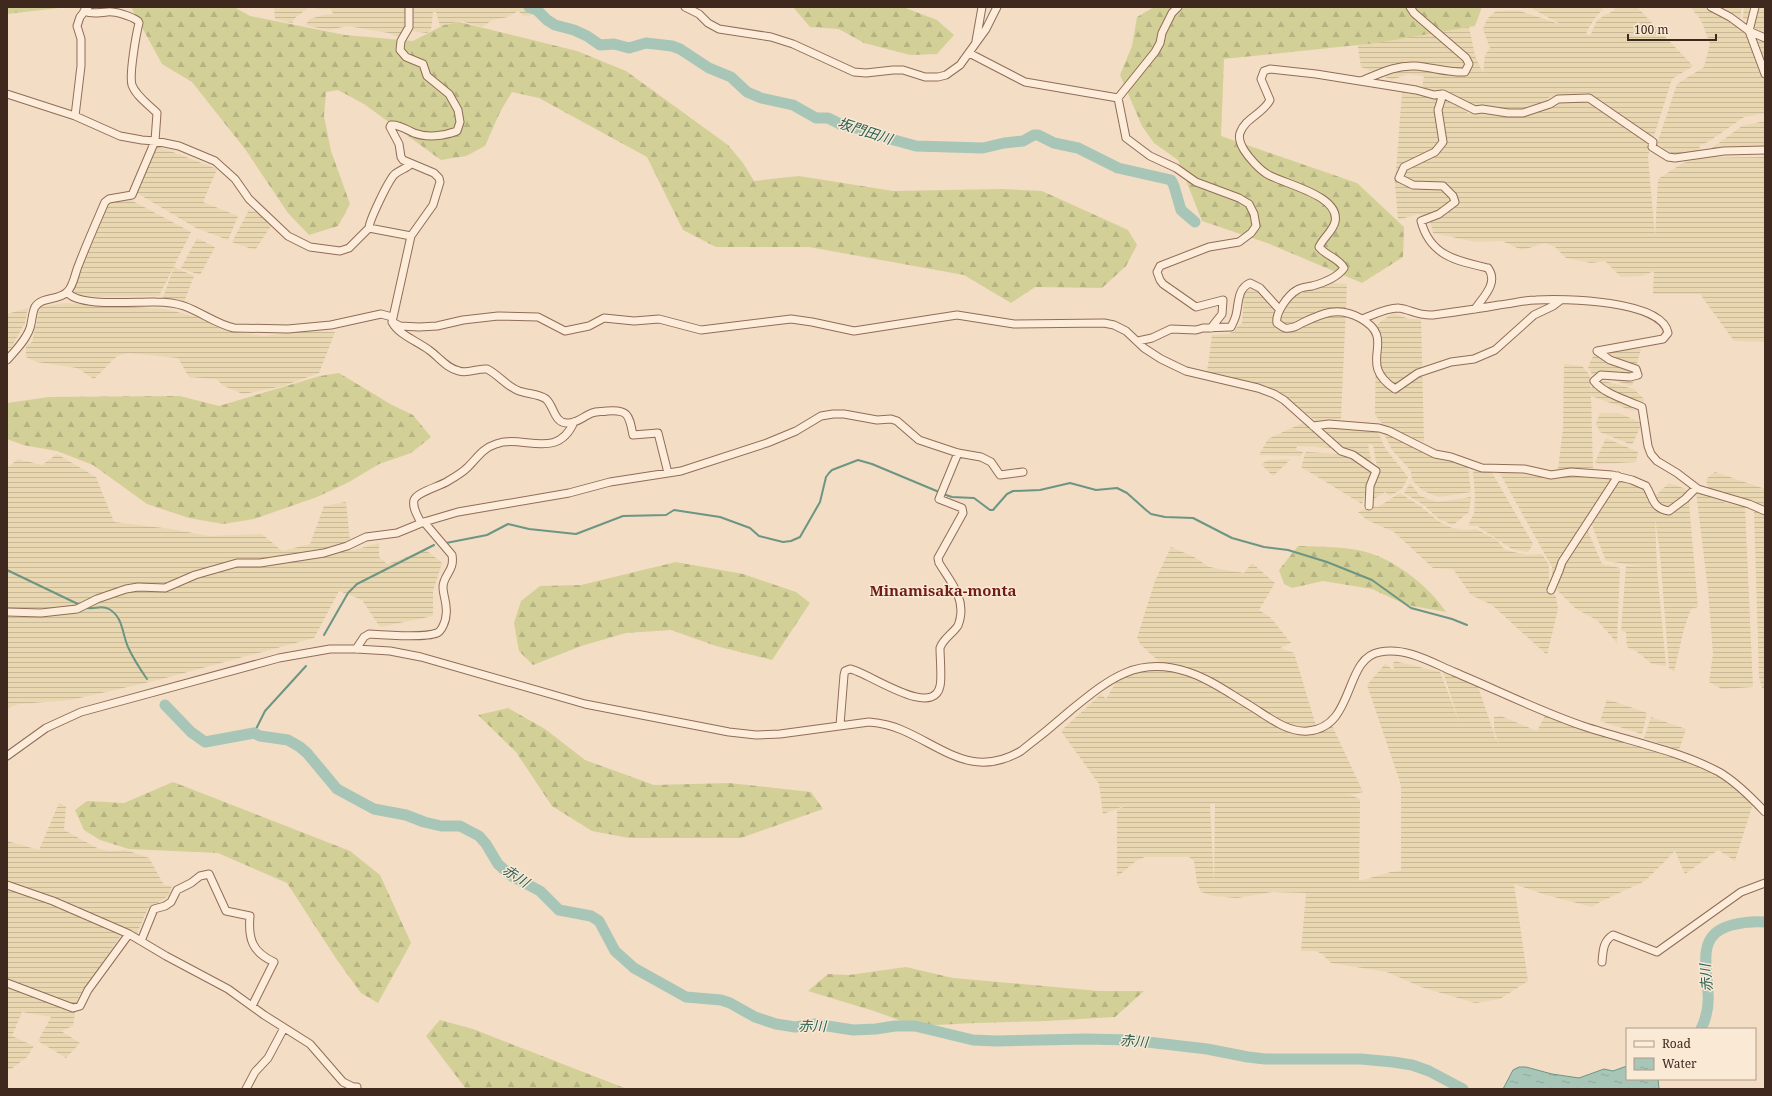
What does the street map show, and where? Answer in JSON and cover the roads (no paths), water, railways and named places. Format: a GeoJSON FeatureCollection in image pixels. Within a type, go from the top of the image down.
{"type":"FeatureCollection","features":[{"type":"Feature","properties":{"kind":"street"},"geometry":{"type":"LineString","coordinates":[[409,7],[409,27],[401,41],[400,50],[406,57],[423,64],[427,76],[449,94],[458,110],[460,122],[457,131],[450,134],[428,136],[416,134],[395,124],[391,125],[390,127],[399,144],[401,157],[403,160],[434,173],[439,178],[440,182],[433,205],[411,236],[392,320],[400,331],[429,350],[447,366],[462,372],[484,368],[519,391],[544,398],[549,403],[557,419],[562,422],[568,424],[592,413],[616,410],[627,414],[630,418],[633,435],[658,433],[668,473]]}},
{"type":"Feature","properties":{"kind":"street"},"geometry":{"type":"LineString","coordinates":[[685,7],[699,14],[708,23],[719,29],[771,37],[786,42],[854,72],[866,74],[898,70],[925,77],[938,77],[946,75],[954,70],[969,53],[976,41],[986,29],[997,7]]}},
{"type":"Feature","properties":{"kind":"street"},"geometry":{"type":"LineString","coordinates":[[976,41],[982,7]]}},
{"type":"Feature","properties":{"kind":"street"},"geometry":{"type":"LineString","coordinates":[[1118,98],[1155,52],[1165,26],[1172,13],[1178,7]]}},
{"type":"Feature","properties":{"kind":"street"},"geometry":{"type":"LineString","coordinates":[[1361,82],[1386,70],[1399,67],[1415,66],[1465,72],[1469,64],[1466,58],[1414,14],[1410,7]]}},
{"type":"Feature","properties":{"kind":"street"},"geometry":{"type":"LineString","coordinates":[[1711,7],[1730,17],[1749,31],[1765,38]]}},
{"type":"Feature","properties":{"kind":"street"},"geometry":{"type":"LineString","coordinates":[[1755,7],[1749,31],[1765,74]]}},
{"type":"Feature","properties":{"kind":"street"},"geometry":{"type":"LineString","coordinates":[[7,360],[21,344],[30,329],[34,308],[38,303],[59,297],[67,292],[105,202],[109,199],[132,195],[155,141],[157,113],[139,95],[131,83],[138,21],[122,15],[108,12],[95,13],[86,9],[80,17],[77,26],[81,39],[81,66],[75,116]]}},
{"type":"Feature","properties":{"kind":"street"},"geometry":{"type":"LineString","coordinates":[[969,53],[1025,82],[1118,98]]}},
{"type":"Feature","properties":{"kind":"street"},"geometry":{"type":"LineString","coordinates":[[1561,300],[1553,306],[1534,315],[1495,350],[1474,359],[1451,362],[1418,373],[1395,388],[1386,382],[1379,374],[1376,367],[1379,340],[1376,331],[1362,319],[1353,314],[1339,311],[1323,313],[1293,328],[1285,328],[1277,323],[1276,315],[1279,309],[1296,290],[1330,279],[1340,274],[1344,268],[1336,258],[1322,251],[1319,247],[1335,221],[1334,212],[1323,198],[1267,174],[1246,154],[1241,146],[1240,134],[1244,125],[1267,106],[1270,100],[1261,79],[1264,71],[1270,69],[1316,74],[1416,90],[1434,95],[1443,94],[1475,110],[1482,109],[1508,113],[1523,113],[1537,110],[1550,104],[1558,98],[1589,98],[1653,142],[1652,147],[1668,157],[1676,158],[1724,151],[1765,150]]}},
{"type":"Feature","properties":{"kind":"street"},"geometry":{"type":"LineString","coordinates":[[7,94],[75,116],[120,136],[179,146],[215,161],[235,179],[249,199],[288,236],[310,248],[340,251],[350,248],[369,228],[379,201],[391,178],[411,164]]}},
{"type":"Feature","properties":{"kind":"street"},"geometry":{"type":"LineString","coordinates":[[1443,94],[1438,110],[1443,142],[1435,152],[1404,167],[1399,178],[1413,185],[1442,186],[1453,196],[1455,202],[1439,214],[1421,220],[1424,232],[1436,249],[1467,263],[1488,268],[1491,272],[1492,284],[1475,309]]}},
{"type":"Feature","properties":{"kind":"street"},"geometry":{"type":"LineString","coordinates":[[1118,98],[1126,138],[1136,147],[1150,156],[1176,168],[1196,182],[1239,198],[1249,204],[1254,214],[1256,226],[1251,233],[1239,242],[1209,247],[1160,266],[1157,272],[1163,284],[1196,307],[1223,300],[1222,314],[1211,328]]}},
{"type":"Feature","properties":{"kind":"street"},"geometry":{"type":"LineString","coordinates":[[369,228],[411,236]]}},
{"type":"Feature","properties":{"kind":"street"},"geometry":{"type":"LineString","coordinates":[[1138,341],[1152,338],[1171,329],[1196,330],[1230,327],[1236,317],[1239,296],[1244,286],[1250,284],[1260,288],[1279,309]]}},
{"type":"Feature","properties":{"kind":"street"},"geometry":{"type":"LineString","coordinates":[[67,292],[70,296],[95,303],[156,302],[184,306],[226,326],[234,328],[288,329],[331,325],[381,314],[400,326],[419,327],[437,326],[463,320],[498,316],[538,317],[565,331],[589,326],[595,321],[604,318],[634,321],[659,319],[701,330],[790,319],[854,331],[957,315],[1014,324],[1104,323],[1114,325],[1126,331],[1144,348],[1161,359],[1186,371],[1258,388],[1274,394],[1284,400],[1341,451],[1353,455],[1376,471],[1370,486],[1369,506]]}},
{"type":"Feature","properties":{"kind":"street"},"geometry":{"type":"LineString","coordinates":[[1362,319],[1373,313],[1399,308],[1424,316],[1535,300],[1597,302],[1624,306],[1646,312],[1662,320],[1667,327],[1668,334],[1663,339],[1597,351],[1610,360],[1636,370],[1638,375],[1630,377],[1601,375],[1594,381],[1604,390],[1642,407],[1648,446],[1651,454],[1657,461],[1677,473],[1696,488],[1765,511]]}},
{"type":"Feature","properties":{"kind":"street"},"geometry":{"type":"LineString","coordinates":[[7,612],[42,613],[83,606],[97,599],[126,589],[138,587],[169,587],[195,576],[238,563],[260,563],[324,553],[347,546],[366,537],[397,533],[422,522],[458,512],[569,493],[610,482],[681,471],[767,443],[796,430],[821,416],[833,414],[844,414],[877,420],[891,419],[897,421],[919,440],[958,452],[981,457],[989,461],[1000,475],[1023,472]]}},
{"type":"Feature","properties":{"kind":"street"},"geometry":{"type":"LineString","coordinates":[[356,649],[364,637],[368,634],[413,636],[436,634],[440,630],[446,615],[443,586],[452,568],[452,555],[422,522],[414,508],[414,501],[417,496],[462,473],[488,447],[497,443],[543,444],[557,441],[571,429],[574,422]]}},
{"type":"Feature","properties":{"kind":"street"},"geometry":{"type":"LineString","coordinates":[[1313,426],[1329,424],[1379,428],[1389,431],[1435,454],[1451,457],[1482,468],[1524,469],[1551,475],[1583,472],[1618,476],[1646,486],[1654,505],[1663,510],[1670,511],[1696,488]]}},
{"type":"Feature","properties":{"kind":"street"},"geometry":{"type":"LineString","coordinates":[[840,725],[844,674],[846,670],[850,669],[906,695],[931,697],[937,693],[941,685],[940,648],[942,643],[958,626],[961,614],[961,602],[958,594],[939,563],[938,558],[963,513],[962,508],[939,500],[958,452]]}},
{"type":"Feature","properties":{"kind":"street"},"geometry":{"type":"LineString","coordinates":[[1551,590],[1562,562],[1618,476]]}},
{"type":"Feature","properties":{"kind":"street"},"geometry":{"type":"LineString","coordinates":[[7,756],[46,728],[81,712],[279,658],[330,649],[390,651],[421,657],[591,706],[729,732],[756,735],[780,734],[840,725],[869,722],[882,723],[903,730],[961,759],[980,763],[1001,760],[1021,751],[1112,679],[1129,671],[1160,667],[1182,670],[1199,676],[1287,727],[1307,731],[1317,730],[1334,719],[1341,709],[1360,666],[1368,658],[1377,652],[1398,650],[1438,665],[1581,725],[1672,753],[1714,770],[1742,790],[1765,812]]}},
{"type":"Feature","properties":{"kind":"street"},"geometry":{"type":"LineString","coordinates":[[141,941],[154,909],[165,906],[170,902],[177,890],[191,883],[200,876],[209,874],[226,911],[250,916],[249,930],[256,948],[262,956],[274,962],[252,1006]]}},
{"type":"Feature","properties":{"kind":"street"},"geometry":{"type":"LineString","coordinates":[[1602,962],[1604,944],[1608,938],[1613,935],[1657,952],[1741,892],[1765,883]]}},
{"type":"Feature","properties":{"kind":"street"},"geometry":{"type":"LineString","coordinates":[[7,885],[53,902],[129,934],[166,956],[228,989],[264,1015],[310,1044],[343,1082],[353,1087],[358,1087]]}},
{"type":"Feature","properties":{"kind":"street"},"geometry":{"type":"LineString","coordinates":[[7,983],[73,1008],[80,1006],[88,990],[129,934]]}},
{"type":"Feature","properties":{"kind":"street"},"geometry":{"type":"LineString","coordinates":[[246,1089],[255,1072],[268,1058],[284,1028]]}},
{"type":"Feature","properties":{"kind":"water"},"geometry":{"type":"Polygon","coordinates":[[[1626,1066],[1626,1080],[1658,1080],[1659,1089],[1503,1089],[1513,1070],[1519,1067],[1526,1067],[1552,1074],[1579,1078],[1604,1069],[1613,1071],[1626,1066]]]}},
{"type":"Feature","properties":{"kind":"waterway","name":"坂門田川"},"geometry":{"type":"LineString","coordinates":[[529,7],[537,10],[547,20],[555,25],[574,30],[587,36],[600,45],[614,44],[629,48],[646,43],[672,46],[680,49],[709,68],[731,77],[747,92],[761,98],[793,105],[816,118],[828,118],[842,125],[862,129],[916,146],[983,148],[1004,143],[1023,141],[1034,135],[1038,135],[1054,143],[1078,148],[1118,168],[1171,180],[1181,210],[1195,222]]}},
{"type":"Feature","properties":{"kind":"waterway"},"geometry":{"type":"LineString","coordinates":[[446,543],[487,535],[508,524],[529,529],[576,534],[623,516],[666,515],[674,510],[720,517],[750,528],[759,536],[783,542],[791,541],[800,537],[820,502],[826,477],[829,473],[832,470],[858,460],[872,464],[939,492]]}},
{"type":"Feature","properties":{"kind":"waterway"},"geometry":{"type":"LineString","coordinates":[[943,494],[952,497],[974,498],[990,510],[993,510],[1007,494],[1013,491],[1040,490],[1070,483],[1096,490],[1117,488],[1127,493],[1151,514],[1165,517],[1193,518],[1232,538],[1264,547],[1288,550],[1327,562],[1372,580],[1411,608],[1452,619],[1467,625]]}},
{"type":"Feature","properties":{"kind":"waterway"},"geometry":{"type":"LineString","coordinates":[[324,635],[348,593],[357,584],[434,545]]}},
{"type":"Feature","properties":{"kind":"waterway"},"geometry":{"type":"LineString","coordinates":[[7,570],[80,605]]}},
{"type":"Feature","properties":{"kind":"waterway"},"geometry":{"type":"LineString","coordinates":[[84,607],[100,607],[114,612],[120,621],[130,651],[147,679]]}},
{"type":"Feature","properties":{"kind":"waterway"},"geometry":{"type":"LineString","coordinates":[[254,733],[265,711],[306,666]]}},
{"type":"Feature","properties":{"kind":"waterway","name":"赤川"},"geometry":{"type":"LineString","coordinates":[[165,705],[191,732],[205,742],[254,733],[260,736],[288,740],[307,753],[337,789],[374,809],[406,815],[424,822],[441,826],[460,826],[479,836],[486,844],[498,864],[510,875],[540,891],[559,910],[591,916],[599,921],[615,951],[634,968],[686,997],[721,1000],[730,1003],[755,1017],[776,1024],[795,1027],[815,1024],[853,1030],[895,1026],[915,1026],[973,1040],[1130,1040],[1207,1049],[1265,1059],[1361,1059],[1393,1062],[1412,1065],[1429,1071],[1463,1089]]}},
{"type":"Feature","properties":{"kind":"waterway","name":"赤川"},"geometry":{"type":"LineString","coordinates":[[1702,1028],[1708,1007],[1706,962],[1708,943],[1721,929],[1740,923],[1765,922]]}},
{"type":"Feature","properties":{"kind":"district","name":"Minamisaka-monta"},"geometry":{"type":"Point","coordinates":[943,591]}}]}
